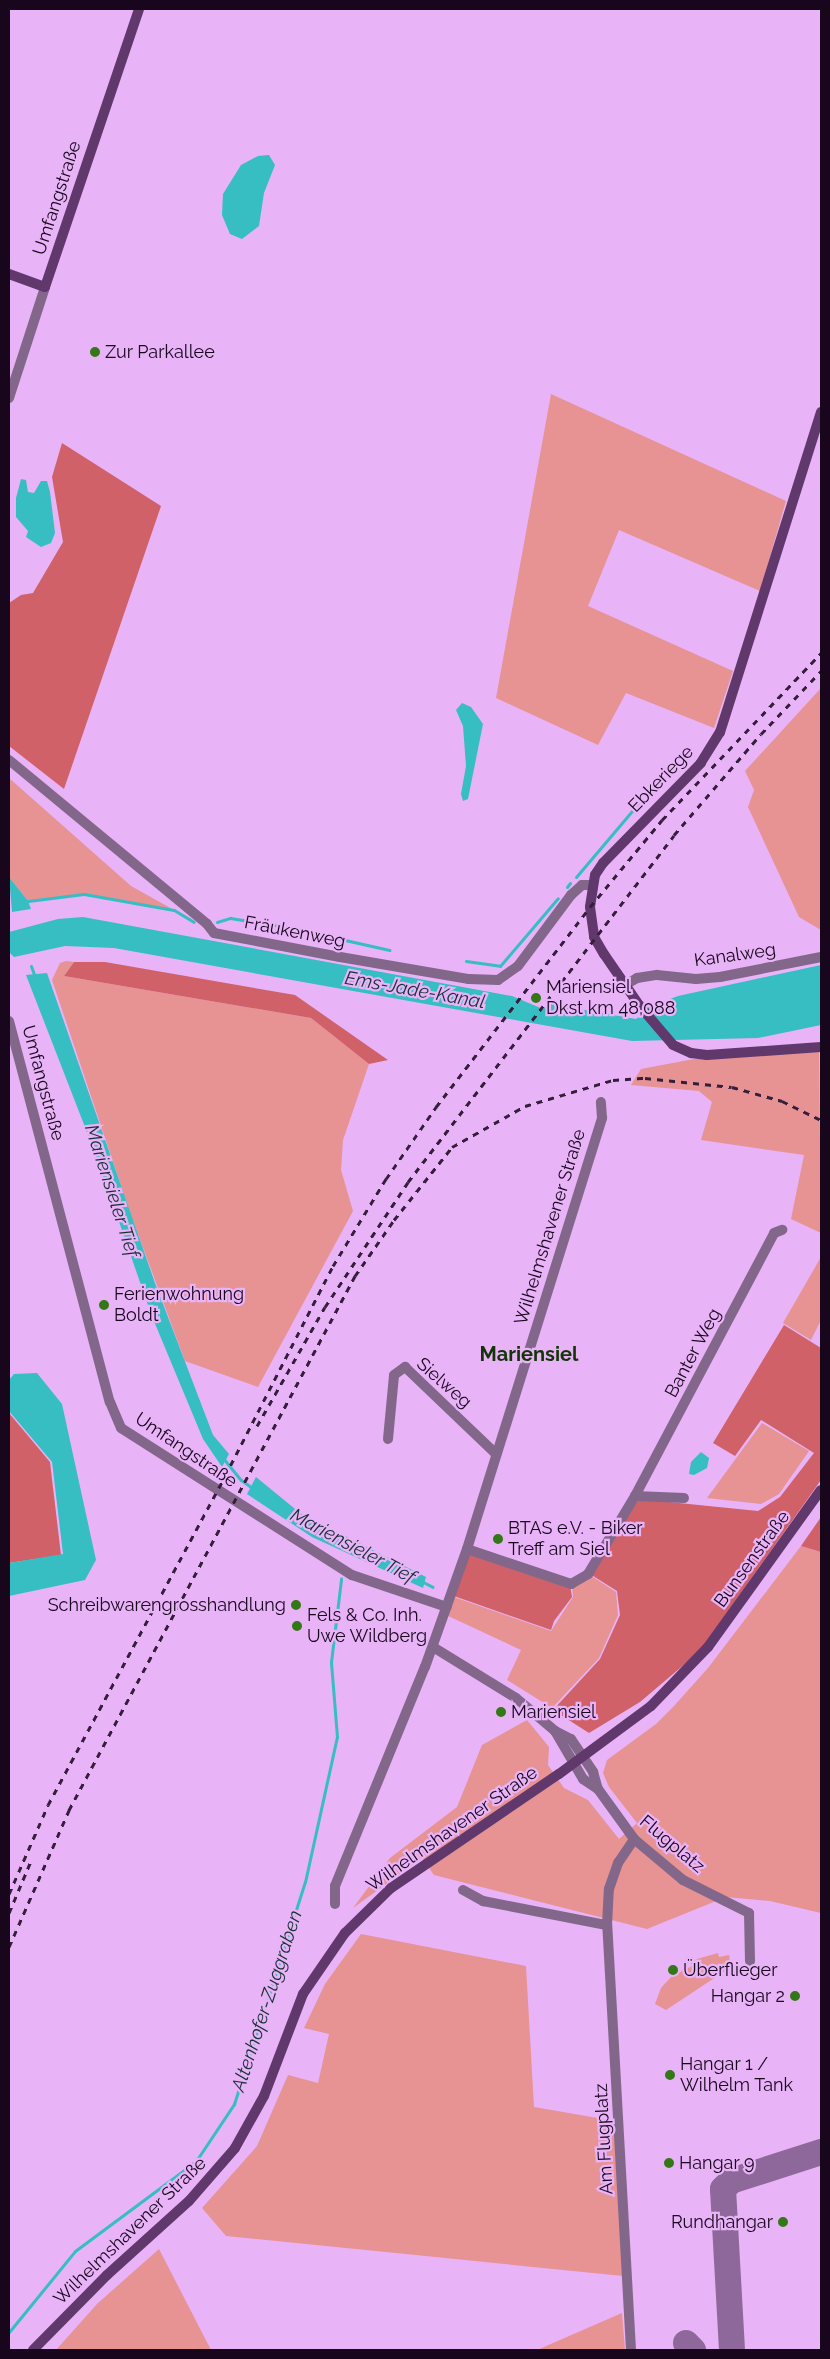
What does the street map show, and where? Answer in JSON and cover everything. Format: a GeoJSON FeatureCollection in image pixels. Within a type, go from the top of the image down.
{"type":"FeatureCollection","features":[{"type":"Feature","properties":{"kind":"street","name":"Umfangstraße"},"geometry":{"type":"LineString","coordinates":[[9,398],[139,9]]}},
{"type":"Feature","properties":{"kind":"street"},"geometry":{"type":"LineString","coordinates":[[9,274],[45,287]]}},
{"type":"Feature","properties":{"kind":"street","name":"Ebkeriege"},"geometry":{"type":"LineString","coordinates":[[821,412],[720,732],[701,763],[602,862],[593,884],[590,907],[594,936],[625,985],[666,1039],[681,1049],[707,1055],[821,1047]]}},
{"type":"Feature","properties":{"kind":"street","name":"Fräukenweg"},"geometry":{"type":"LineString","coordinates":[[9,760],[207,924],[214,933],[340,958],[469,979],[498,980],[518,966],[571,896],[582,885],[593,884]]}},
{"type":"Feature","properties":{"kind":"street","name":"Kanalweg"},"geometry":{"type":"LineString","coordinates":[[625,985],[637,978],[657,975],[696,979],[720,977],[821,957]]}},
{"type":"Feature","properties":{"kind":"street","name":"Umfangstraße"},"geometry":{"type":"LineString","coordinates":[[9,1020],[110,1402],[121,1428],[352,1575],[448,1607]]}},
{"type":"Feature","properties":{"kind":"street","name":"Wilhelmshavener Straße"},"geometry":{"type":"LineString","coordinates":[[335,1904],[335,1886],[448,1607],[602,1118],[601,1102]]}},
{"type":"Feature","properties":{"kind":"street","name":"Banter Weg"},"geometry":{"type":"LineString","coordinates":[[467,1549],[571,1584],[588,1574],[635,1496],[774,1234],[782,1230]]}},
{"type":"Feature","properties":{"kind":"street","name":"Sielweg"},"geometry":{"type":"LineString","coordinates":[[388,1439],[394,1375],[405,1362],[496,1453]]}},
{"type":"Feature","properties":{"kind":"street","name":"Bunsenstraße"},"geometry":{"type":"LineString","coordinates":[[708,1647],[821,1490]]}},
{"type":"Feature","properties":{"kind":"street"},"geometry":{"type":"LineString","coordinates":[[635,1496],[684,1498]]}},
{"type":"Feature","properties":{"kind":"street"},"geometry":{"type":"LineString","coordinates":[[433,1647],[516,1698],[555,1731],[571,1739],[584,1756]]}},
{"type":"Feature","properties":{"kind":"street","name":"Wilhelmshavener Straße"},"geometry":{"type":"LineString","coordinates":[[33,2350],[107,2275],[189,2201],[235,2148],[264,2096],[303,1994],[344,1933],[391,1888],[574,1764],[651,1706],[708,1647]]}},
{"type":"Feature","properties":{"kind":"street"},"geometry":{"type":"LineString","coordinates":[[555,1731],[574,1764]]}},
{"type":"Feature","properties":{"kind":"street","name":"Flugplatz"},"geometry":{"type":"LineString","coordinates":[[584,1756],[596,1777],[598,1789]]}},
{"type":"Feature","properties":{"kind":"street","name":"Flugplatz"},"geometry":{"type":"LineString","coordinates":[[574,1764],[583,1779],[598,1789],[634,1839],[683,1880],[748,1913],[750,1961]]}},
{"type":"Feature","properties":{"kind":"street","name":"Am Flugplatz"},"geometry":{"type":"LineString","coordinates":[[631,2350],[607,1925],[609,1889],[618,1863],[634,1839]]}},
{"type":"Feature","properties":{"kind":"street"},"geometry":{"type":"LineString","coordinates":[[463,1890],[483,1901],[607,1925]]}},
{"type":"Feature","properties":{"kind":"shaded area"},"geometry":{"type":"Polygon","coordinates":[[[551,394],[786,501],[760,591],[619,530],[588,606],[733,671],[714,728],[626,693],[598,745],[496,698],[551,394]]]}},
{"type":"Feature","properties":{"kind":"shaded area"},"geometry":{"type":"Polygon","coordinates":[[[62,443],[161,506],[64,789],[9,746],[9,603],[21,595],[33,593],[63,542],[52,477],[62,443]]]}},
{"type":"Feature","properties":{"kind":"shaded area"},"geometry":{"type":"Polygon","coordinates":[[[821,688],[821,930],[799,917],[748,807],[754,790],[745,771],[821,688]]]}},
{"type":"Feature","properties":{"kind":"shaded area"},"geometry":{"type":"Polygon","coordinates":[[[9,778],[131,886],[174,910],[84,894],[28,901],[9,877],[9,778]]]}},
{"type":"Feature","properties":{"kind":"shaded area"},"geometry":{"type":"Polygon","coordinates":[[[66,961],[74,962],[64,976],[311,1018],[369,1064],[343,1140],[341,1170],[353,1211],[258,1387],[185,1361],[131,1215],[52,980],[60,963],[66,961]]]}},
{"type":"Feature","properties":{"kind":"shaded area"},"geometry":{"type":"Polygon","coordinates":[[[74,962],[105,962],[295,995],[388,1060],[369,1064],[311,1018],[64,976],[74,962]]]}},
{"type":"Feature","properties":{"kind":"shaded area"},"geometry":{"type":"Polygon","coordinates":[[[819,1050],[821,1233],[791,1219],[804,1155],[701,1140],[712,1102],[699,1091],[631,1085],[641,1069],[694,1059],[819,1050]]]}},
{"type":"Feature","properties":{"kind":"shaded area"},"geometry":{"type":"Polygon","coordinates":[[[821,1257],[821,1320],[811,1340],[783,1323],[821,1257]]]}},
{"type":"Feature","properties":{"kind":"shaded area"},"geometry":{"type":"Polygon","coordinates":[[[784,1325],[821,1348],[821,1480],[699,1652],[640,1702],[589,1733],[553,1710],[600,1659],[620,1615],[617,1591],[590,1574],[639,1499],[758,1511],[780,1497],[814,1453],[761,1420],[735,1456],[713,1443],[784,1325]]]}},
{"type":"Feature","properties":{"kind":"shaded area"},"geometry":{"type":"Polygon","coordinates":[[[9,1413],[50,1462],[61,1555],[9,1563],[9,1413]]]}},
{"type":"Feature","properties":{"kind":"shaded area"},"geometry":{"type":"Polygon","coordinates":[[[762,1423],[809,1451],[779,1494],[761,1504],[707,1498],[762,1423]]]}},
{"type":"Feature","properties":{"kind":"shaded area"},"geometry":{"type":"Polygon","coordinates":[[[821,1517],[821,1552],[801,1546],[821,1517]]]}},
{"type":"Feature","properties":{"kind":"shaded area"},"geometry":{"type":"Polygon","coordinates":[[[801,1546],[821,1552],[821,1913],[770,1901],[726,1897],[647,1929],[434,1875],[422,1858],[353,1908],[390,1858],[457,1807],[482,1745],[527,1720],[549,1747],[548,1765],[564,1788],[588,1800],[619,1839],[637,1823],[609,1787],[603,1773],[607,1760],[656,1724],[674,1706],[708,1668],[801,1546]]]}},
{"type":"Feature","properties":{"kind":"shaded area"},"geometry":{"type":"Polygon","coordinates":[[[470,1552],[570,1585],[572,1597],[554,1621],[551,1630],[454,1596],[470,1552]]]}},
{"type":"Feature","properties":{"kind":"shaded area"},"geometry":{"type":"Polygon","coordinates":[[[590,1575],[616,1592],[618,1615],[599,1658],[552,1708],[507,1680],[521,1650],[446,1615],[454,1597],[551,1631],[573,1597],[572,1585],[590,1575]]]}},
{"type":"Feature","properties":{"kind":"shaded area"},"geometry":{"type":"Polygon","coordinates":[[[361,1934],[526,1966],[534,2107],[615,2121],[623,2276],[226,2236],[202,2208],[257,2146],[288,2075],[318,2083],[329,2034],[304,2028],[325,1984],[361,1934]]]}},
{"type":"Feature","properties":{"kind":"shaded area"},"geometry":{"type":"Polygon","coordinates":[[[718,1953],[719,1957],[729,1955],[731,1967],[666,2010],[655,2004],[661,1988],[672,1976],[692,1966],[691,1963],[697,1959],[718,1953]]]}},
{"type":"Feature","properties":{"kind":"shaded area"},"geometry":{"type":"Polygon","coordinates":[[[159,2249],[211,2350],[56,2350],[97,2304],[159,2249]]]}},
{"type":"Feature","properties":{"kind":"shaded area"},"geometry":{"type":"Polygon","coordinates":[[[622,2313],[625,2350],[537,2350],[622,2313]]]}},
{"type":"Feature","properties":{"kind":"water"},"geometry":{"type":"Polygon","coordinates":[[[269,155],[275,165],[264,193],[259,226],[242,239],[230,234],[222,215],[223,194],[241,165],[258,156],[269,155]]]}},
{"type":"Feature","properties":{"kind":"water"},"geometry":{"type":"Polygon","coordinates":[[[21,479],[26,480],[28,492],[34,493],[41,481],[47,481],[55,533],[51,543],[41,547],[26,537],[28,531],[16,517],[16,498],[21,479]]]}},
{"type":"Feature","properties":{"kind":"water"},"geometry":{"type":"Polygon","coordinates":[[[462,703],[471,707],[483,724],[468,799],[463,801],[461,794],[466,766],[463,726],[456,710],[462,703]]]}},
{"type":"Feature","properties":{"kind":"water"},"geometry":{"type":"Polygon","coordinates":[[[9,877],[28,901],[31,909],[12,912],[9,877]]]}},
{"type":"Feature","properties":{"kind":"water","name":"Ems-Jade-Kanal"},"geometry":{"type":"Polygon","coordinates":[[[83,917],[512,996],[543,1009],[551,1004],[636,1019],[649,1007],[678,996],[821,965],[821,1025],[758,1038],[632,1041],[114,948],[65,946],[14,957],[9,952],[9,932],[58,919],[83,917]]]}},
{"type":"Feature","properties":{"kind":"water"},"geometry":{"type":"Polygon","coordinates":[[[47,973],[155,1283],[213,1435],[229,1454],[222,1467],[203,1439],[151,1314],[97,1158],[26,975],[47,973]]]}},
{"type":"Feature","properties":{"kind":"water"},"geometry":{"type":"Polygon","coordinates":[[[37,1373],[62,1404],[96,1560],[85,1580],[9,1596],[9,1563],[63,1554],[52,1462],[9,1411],[9,1380],[14,1374],[37,1373]]]}},
{"type":"Feature","properties":{"kind":"water"},"geometry":{"type":"Polygon","coordinates":[[[701,1452],[709,1458],[707,1468],[694,1475],[689,1474],[691,1462],[701,1452]]]}},
{"type":"Feature","properties":{"kind":"water"},"geometry":{"type":"Polygon","coordinates":[[[256,1477],[300,1513],[426,1577],[423,1588],[312,1537],[247,1494],[256,1477]]]}},
{"type":"Feature","properties":{"kind":"waterway"},"geometry":{"type":"LineString","coordinates":[[576,877],[638,804]]}},
{"type":"Feature","properties":{"kind":"waterway"},"geometry":{"type":"LineString","coordinates":[[567,887],[570,883]]}},
{"type":"Feature","properties":{"kind":"waterway"},"geometry":{"type":"LineString","coordinates":[[28,901],[84,894],[174,910],[194,922]]}},
{"type":"Feature","properties":{"kind":"waterway"},"geometry":{"type":"LineString","coordinates":[[466,961],[500,966],[558,898]]}},
{"type":"Feature","properties":{"kind":"waterway"},"geometry":{"type":"LineString","coordinates":[[217,922],[230,918],[287,927],[389,950]]}},
{"type":"Feature","properties":{"kind":"waterway","name":"Mariensieler Tief"},"geometry":{"type":"LineString","coordinates":[[31,966],[35,977]]}},
{"type":"Feature","properties":{"kind":"waterway","name":"Mariensieler Tief"},"geometry":{"type":"LineString","coordinates":[[223,1458],[241,1480],[254,1489]]}},
{"type":"Feature","properties":{"kind":"waterway","name":"Altenhofer-Zuggraben"},"geometry":{"type":"LineString","coordinates":[[9,2332],[75,2251],[196,2161],[234,2104],[305,1882],[337,1737],[331,1662],[341,1579]]}},
{"type":"Feature","properties":{"kind":"waterway","name":"Mariensieler Tief"},"geometry":{"type":"LineString","coordinates":[[421,1581],[433,1587]]}},
{"type":"Feature","properties":{"kind":"taxiway"},"geometry":{"type":"LineString","coordinates":[[732,2350],[723,2189],[731,2181],[821,2152]]}},
{"type":"Feature","properties":{"kind":"taxiway"},"geometry":{"type":"LineString","coordinates":[[686,2343],[693,2350]]}},
{"type":"Feature","properties":{"kind":"railway"},"geometry":{"type":"LineString","coordinates":[[9,1894],[48,1805],[225,1476],[333,1266],[386,1179],[436,1107],[590,907],[662,820],[821,653]]}},
{"type":"Feature","properties":{"kind":"railway"},"geometry":{"type":"LineString","coordinates":[[257,1426],[325,1307],[408,1182],[674,835],[761,734],[821,671]]}},
{"type":"Feature","properties":{"kind":"railway"},"geometry":{"type":"LineString","coordinates":[[9,1947],[69,1810],[355,1276],[394,1220],[452,1147],[525,1106],[613,1080],[645,1078],[732,1087],[782,1101],[821,1120]]}},
{"type":"Feature","properties":{"kind":"railway"},"geometry":{"type":"LineString","coordinates":[[9,1913],[31,1861]]}},
{"type":"Feature","properties":{"kind":"place","name":"Zur Parkallee"},"geometry":{"type":"Point","coordinates":[95,352]}},
{"type":"Feature","properties":{"kind":"place","name":"Mariensiel Dkst km 48,088"},"geometry":{"type":"Point","coordinates":[536,998]}},
{"type":"Feature","properties":{"kind":"place","name":"Ferienwohnung Boldt"},"geometry":{"type":"Point","coordinates":[104,1305]}},
{"type":"Feature","properties":{"kind":"place","name":"BTAS e.V. - Biker Treff am Siel"},"geometry":{"type":"Point","coordinates":[498,1539]}},
{"type":"Feature","properties":{"kind":"place","name":"Schreibwarengrosshandlung"},"geometry":{"type":"Point","coordinates":[296,1605]}},
{"type":"Feature","properties":{"kind":"place","name":"Fels & Co. Inh. Uwe Wildberg"},"geometry":{"type":"Point","coordinates":[297,1626]}},
{"type":"Feature","properties":{"kind":"place","name":"Mariensiel"},"geometry":{"type":"Point","coordinates":[501,1712]}},
{"type":"Feature","properties":{"kind":"place","name":"Überflieger"},"geometry":{"type":"Point","coordinates":[673,1970]}},
{"type":"Feature","properties":{"kind":"place","name":"Hangar 2"},"geometry":{"type":"Point","coordinates":[795,1996]}},
{"type":"Feature","properties":{"kind":"place","name":"Hangar 1 / Wilhelm Tank"},"geometry":{"type":"Point","coordinates":[670,2075]}},
{"type":"Feature","properties":{"kind":"place","name":"Hangar 9"},"geometry":{"type":"Point","coordinates":[669,2163]}},
{"type":"Feature","properties":{"kind":"place","name":"Rundhangar"},"geometry":{"type":"Point","coordinates":[783,2222]}},
{"type":"Feature","properties":{"kind":"district","name":"Mariensiel"},"geometry":{"type":"Point","coordinates":[529,1354]}}]}
